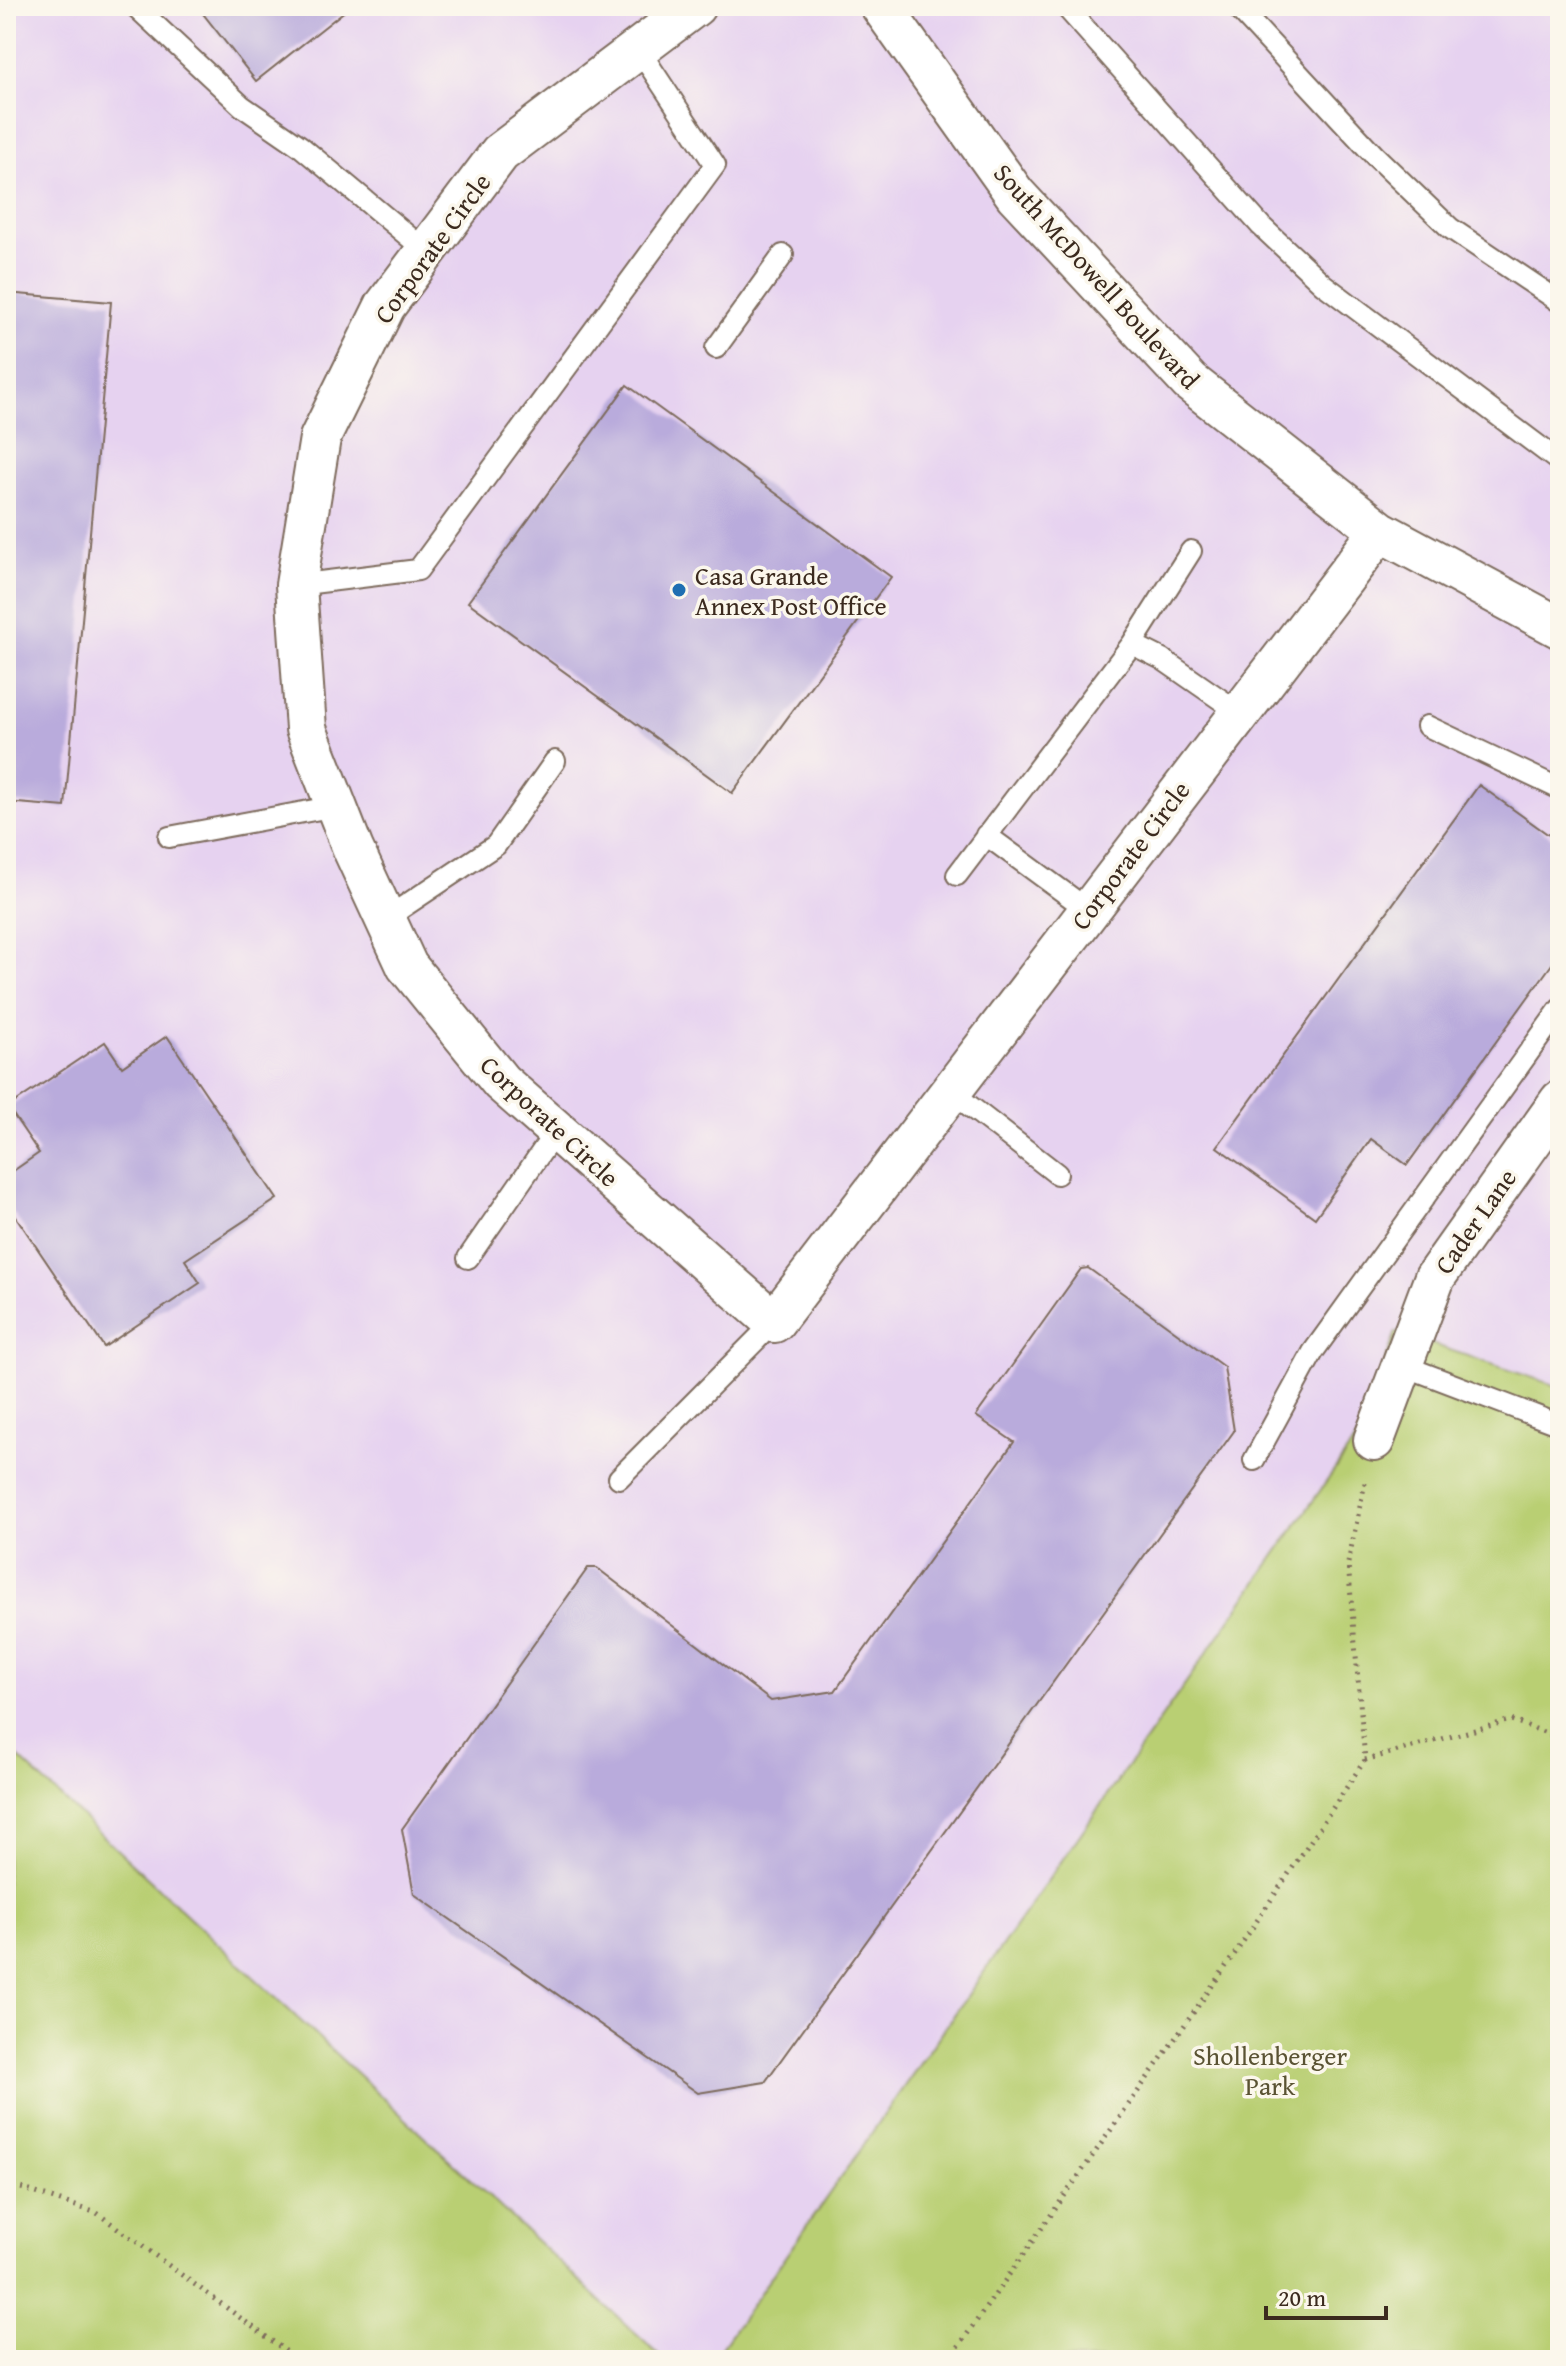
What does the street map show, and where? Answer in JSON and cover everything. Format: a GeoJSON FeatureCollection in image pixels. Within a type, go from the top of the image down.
{"type":"FeatureCollection","features":[{"type":"Feature","properties":{"kind":"street","name":"Corporate Circle"},"geometry":{"type":"LineString","coordinates":[[695,6],[500,153],[385,306],[320,438],[296,585],[306,729],[336,806],[407,966],[501,1082],[774,1322],[1380,531]]}},
{"type":"Feature","properties":{"kind":"street","name":"South McDowell Boulevard"},"geometry":{"type":"LineString","coordinates":[[881,6],[1015,194],[1190,382],[1380,531],[1560,628]]}},
{"type":"Feature","properties":{"kind":"street","name":"Cader Lane"},"geometry":{"type":"LineString","coordinates":[[1374,1440],[1435,1277],[1560,1101]]}},
{"type":"Feature","properties":{"kind":"lane"},"geometry":{"type":"LineString","coordinates":[[135,6],[242,106],[300,146],[426,251]]}},
{"type":"Feature","properties":{"kind":"lane"},"geometry":{"type":"LineString","coordinates":[[1065,6],[1261,226],[1289,253],[1323,284],[1560,462]]}},
{"type":"Feature","properties":{"kind":"lane"},"geometry":{"type":"LineString","coordinates":[[1236,6],[1375,156],[1450,228],[1560,302]]}},
{"type":"Feature","properties":{"kind":"lane"},"geometry":{"type":"LineString","coordinates":[[296,585],[418,570],[715,165],[639,50]]}},
{"type":"Feature","properties":{"kind":"lane"},"geometry":{"type":"LineString","coordinates":[[716,348],[783,255]]}},
{"type":"Feature","properties":{"kind":"lane"},"geometry":{"type":"LineString","coordinates":[[957,875],[1132,644],[1191,551]]}},
{"type":"Feature","properties":{"kind":"lane"},"geometry":{"type":"LineString","coordinates":[[1132,644],[1162,659],[1240,713]]}},
{"type":"Feature","properties":{"kind":"lane"},"geometry":{"type":"LineString","coordinates":[[1427,726],[1560,789]]}},
{"type":"Feature","properties":{"kind":"lane"},"geometry":{"type":"LineString","coordinates":[[385,919],[496,845],[555,761]]}},
{"type":"Feature","properties":{"kind":"lane"},"geometry":{"type":"LineString","coordinates":[[169,837],[336,806]]}},
{"type":"Feature","properties":{"kind":"lane"},"geometry":{"type":"LineString","coordinates":[[986,835],[1088,910]]}},
{"type":"Feature","properties":{"kind":"lane"},"geometry":{"type":"LineString","coordinates":[[1254,1460],[1313,1352],[1560,1009]]}},
{"type":"Feature","properties":{"kind":"lane"},"geometry":{"type":"LineString","coordinates":[[949,1090],[1057,1174]]}},
{"type":"Feature","properties":{"kind":"lane"},"geometry":{"type":"LineString","coordinates":[[468,1258],[556,1131]]}},
{"type":"Feature","properties":{"kind":"lane"},"geometry":{"type":"LineString","coordinates":[[619,1478],[774,1322]]}},
{"type":"Feature","properties":{"kind":"lane"},"geometry":{"type":"LineString","coordinates":[[1402,1365],[1560,1425]]}},
{"type":"Feature","properties":{"kind":"path"},"geometry":{"type":"LineString","coordinates":[[949,2360],[1236,1952],[1365,1760],[1348,1563],[1374,1440]]}},
{"type":"Feature","properties":{"kind":"path"},"geometry":{"type":"LineString","coordinates":[[1365,1760],[1511,1720],[1560,1738]]}},
{"type":"Feature","properties":{"kind":"path"},"geometry":{"type":"LineString","coordinates":[[6,2183],[97,2213],[298,2360]]}},
{"type":"Feature","properties":{"kind":"shaded area"},"geometry":{"type":"Polygon","coordinates":[[[6,6],[1560,6],[1560,1387],[1359,1435],[713,2360],[664,2360],[6,1746],[6,6]]]}},
{"type":"Feature","properties":{"kind":"green space","name":"Shollenberger Park"},"geometry":{"type":"Polygon","coordinates":[[[1396,1332],[1560,1387],[1560,2360],[713,2360],[1359,1435],[1396,1332]]]}},
{"type":"Feature","properties":{"kind":"green space"},"geometry":{"type":"Polygon","coordinates":[[[6,1746],[664,2360],[6,2360],[6,1746]]]}},
{"type":"Feature","properties":{"kind":"building"},"geometry":{"type":"Polygon","coordinates":[[[197,6],[351,6],[256,81],[197,6]]]}},
{"type":"Feature","properties":{"kind":"building"},"geometry":{"type":"Polygon","coordinates":[[[6,293],[111,302],[65,807],[6,802],[6,293]]]}},
{"type":"Feature","properties":{"kind":"building","name":"Casa Grande Annex Post Office"},"geometry":{"type":"Polygon","coordinates":[[[627,385],[891,577],[732,793],[468,602],[627,385]]]}},
{"type":"Feature","properties":{"kind":"building"},"geometry":{"type":"Polygon","coordinates":[[[1479,785],[1560,843],[1560,953],[1407,1165],[1371,1139],[1315,1218],[1217,1147],[1479,785]]]}},
{"type":"Feature","properties":{"kind":"building"},"geometry":{"type":"Polygon","coordinates":[[[167,1036],[277,1199],[185,1260],[200,1283],[104,1347],[6,1202],[6,1176],[39,1153],[8,1107],[105,1042],[122,1067],[167,1036]]]}},
{"type":"Feature","properties":{"kind":"building"},"geometry":{"type":"Polygon","coordinates":[[[1088,1268],[1224,1367],[1234,1431],[765,2082],[698,2093],[414,1894],[402,1829],[588,1568],[597,1568],[771,1701],[835,1691],[1014,1442],[976,1416],[1081,1269],[1088,1268]]]}},
{"type":"Feature","properties":{"kind":"place","name":"Casa Grande Annex Post Office"},"geometry":{"type":"Point","coordinates":[679,590]}}]}
